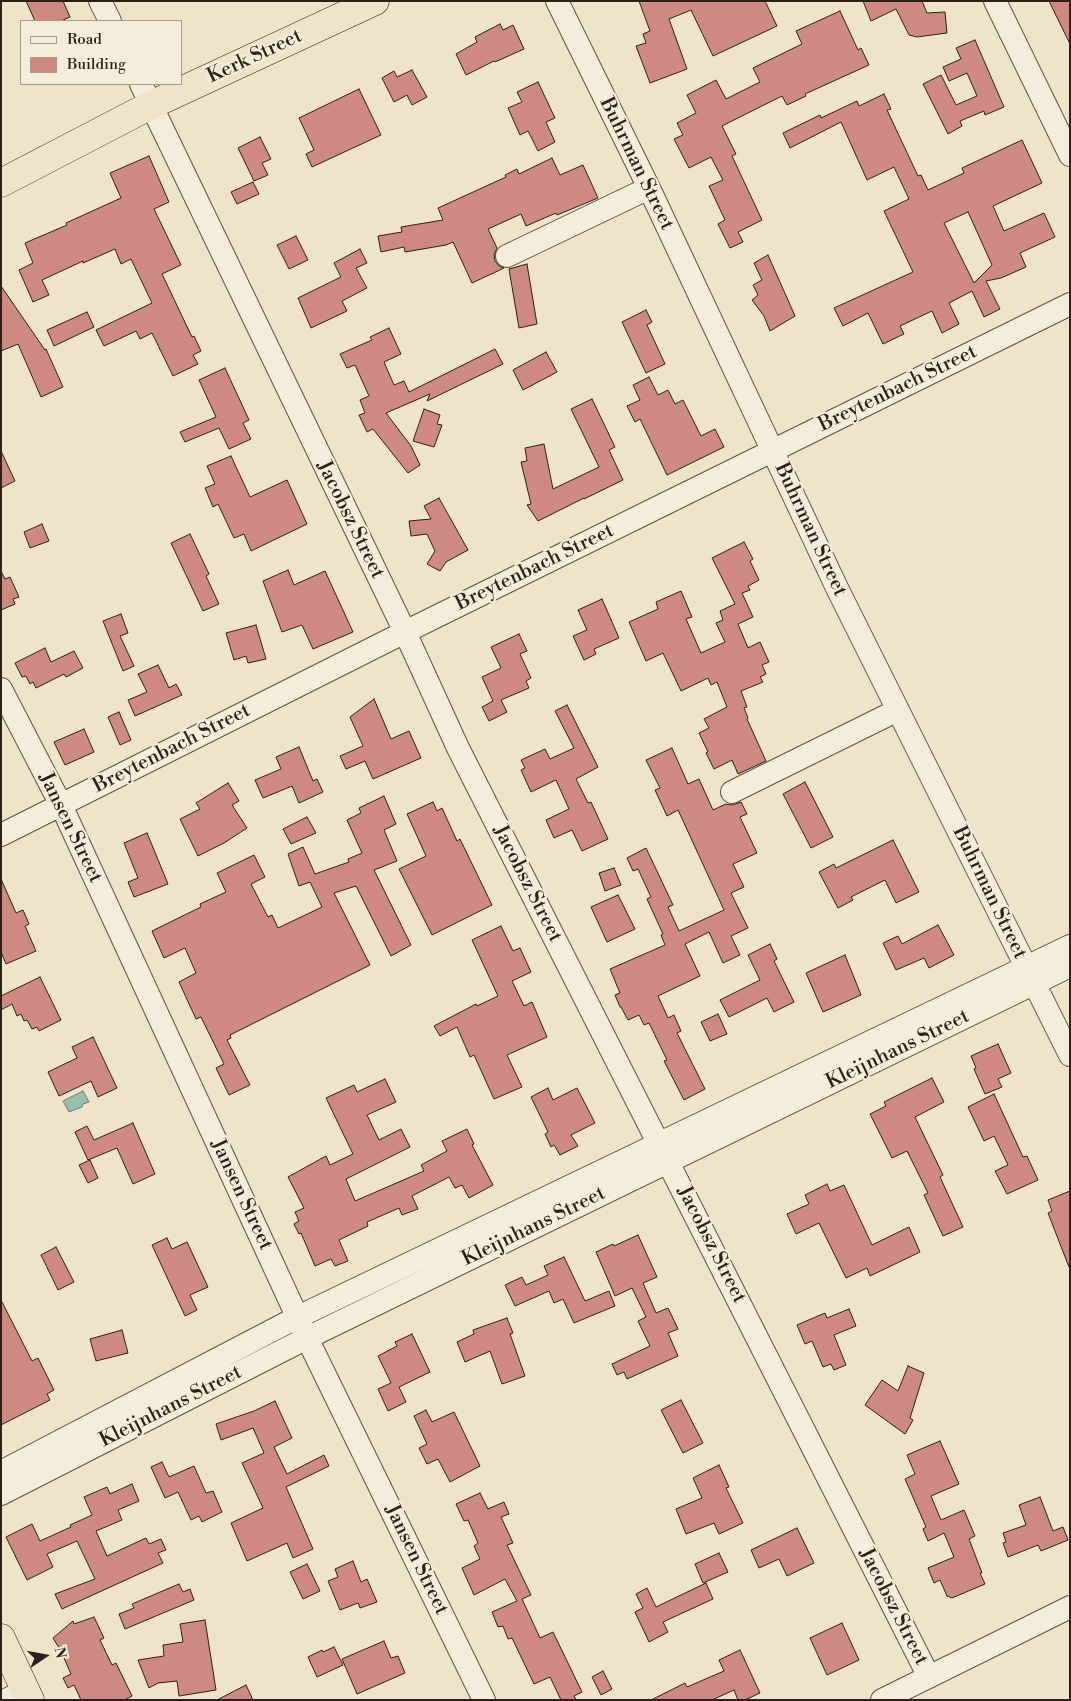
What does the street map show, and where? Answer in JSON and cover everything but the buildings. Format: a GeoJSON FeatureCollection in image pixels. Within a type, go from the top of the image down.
{"type":"FeatureCollection","features":[{"type":"Feature","properties":{"kind":"highway","name":"Kerk Street"},"geometry":{"type":"LineString","coordinates":[[182,79],[375,1]]}},
{"type":"Feature","properties":{"kind":"highway","name":"Kerk Street"},"geometry":{"type":"LineString","coordinates":[[1,183],[146,94],[168,85]]}},
{"type":"Feature","properties":{"kind":"highway"},"geometry":{"type":"LineString","coordinates":[[1,1638],[20,1697]]}},
{"type":"Feature","properties":{"kind":"street"},"geometry":{"type":"LineString","coordinates":[[100,1],[110,20]]}},
{"type":"Feature","properties":{"kind":"street","name":"Buhrman Street"},"geometry":{"type":"LineString","coordinates":[[557,1],[774,450],[837,588],[1070,1055]]}},
{"type":"Feature","properties":{"kind":"street"},"geometry":{"type":"LineString","coordinates":[[995,1],[1070,154]]}},
{"type":"Feature","properties":{"kind":"street","name":"Jacobsz Street"},"geometry":{"type":"LineString","coordinates":[[146,94],[458,748],[929,1677]]}},
{"type":"Feature","properties":{"kind":"street"},"geometry":{"type":"LineString","coordinates":[[507,256],[648,188]]}},
{"type":"Feature","properties":{"kind":"street","name":"Breytenbach Street"},"geometry":{"type":"LineString","coordinates":[[1,835],[404,632],[1070,304]]}},
{"type":"Feature","properties":{"kind":"street","name":"Jansen Street"},"geometry":{"type":"LineString","coordinates":[[1,688],[61,805],[307,1338],[484,1700]]}},
{"type":"Feature","properties":{"kind":"street"},"geometry":{"type":"LineString","coordinates":[[732,792],[898,710]]}},
{"type":"Feature","properties":{"kind":"street","name":"Kleijnhans Street"},"geometry":{"type":"LineString","coordinates":[[1,1494],[664,1153],[1030,976],[1070,946]]}},
{"type":"Feature","properties":{"kind":"street","name":"Kleijnhans Street"},"geometry":{"type":"LineString","coordinates":[[1030,976],[1070,966]]}},
{"type":"Feature","properties":{"kind":"street","name":"Kleijnhans Street"},"geometry":{"type":"LineString","coordinates":[[1,1472],[298,1317],[664,1153]]}},
{"type":"Feature","properties":{"kind":"street"},"geometry":{"type":"LineString","coordinates":[[882,1700],[1070,1608]]}},
{"type":"Feature","properties":{"kind":"shaded area"},"geometry":{"type":"Polygon","coordinates":[[[83,1091],[89,1102],[69,1112],[63,1101],[83,1091]]]}}]}
